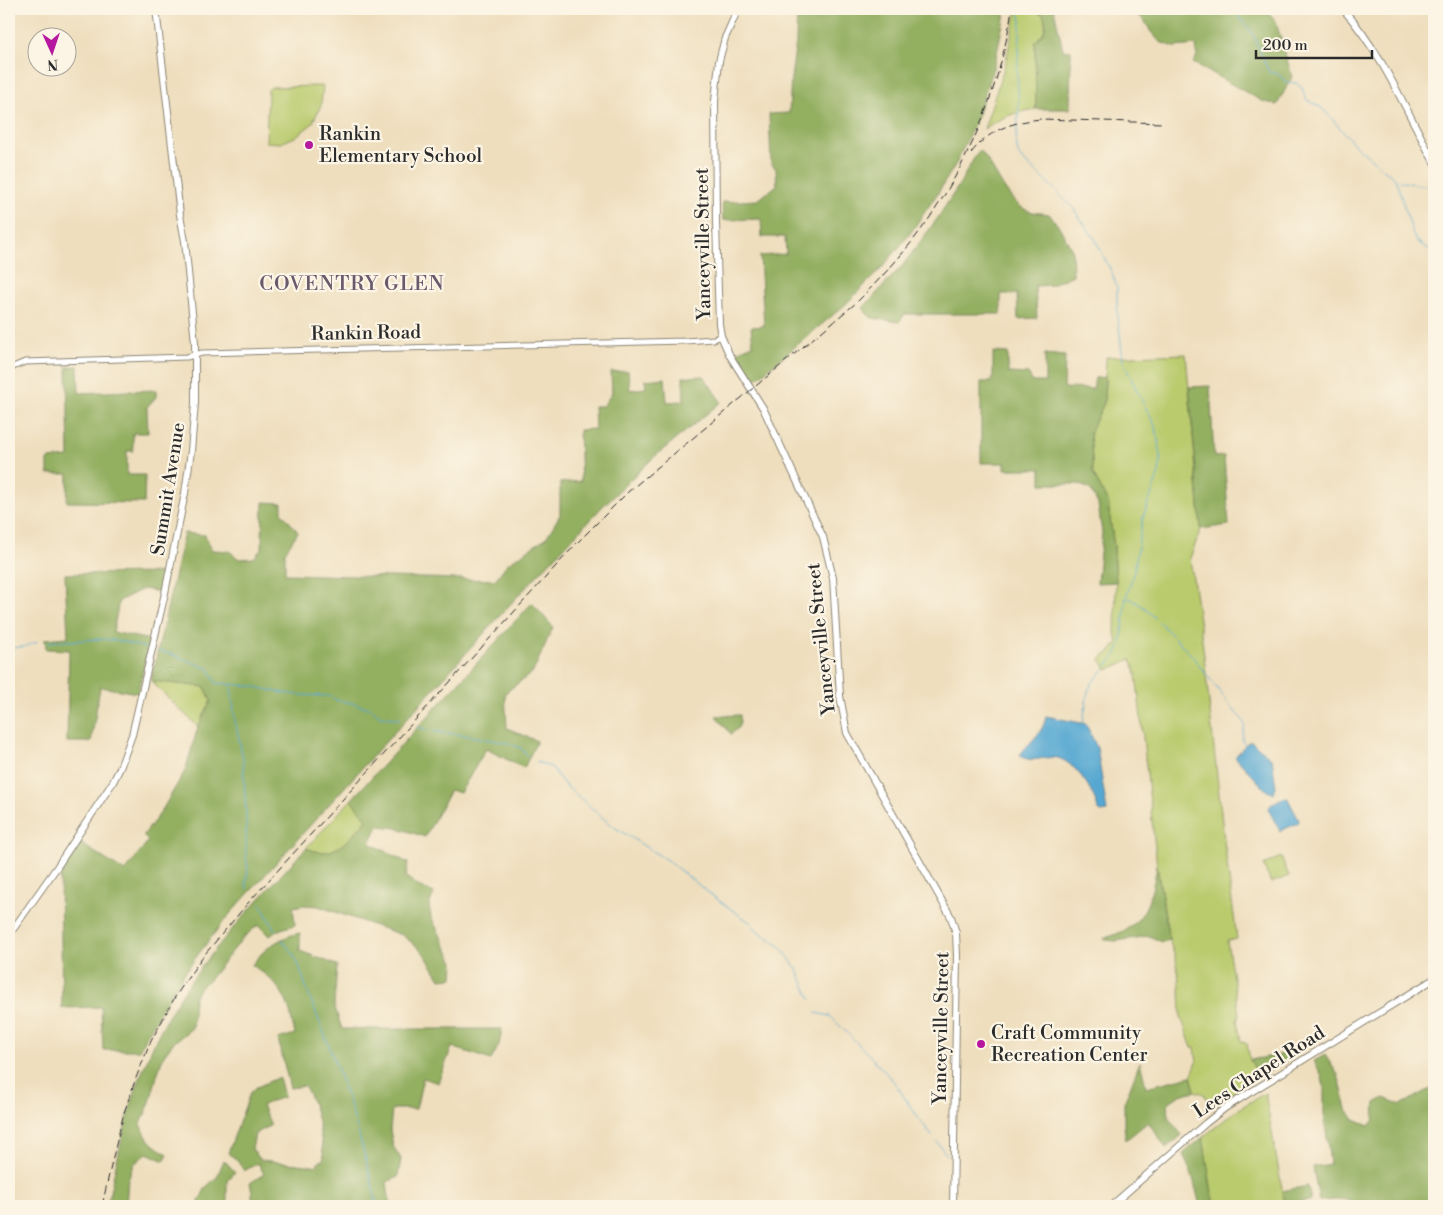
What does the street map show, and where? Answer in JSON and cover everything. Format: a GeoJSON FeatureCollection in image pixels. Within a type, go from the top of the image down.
{"type":"FeatureCollection","features":[{"type":"Feature","properties":{"kind":"main road","name":"Summit Avenue"},"geometry":{"type":"LineString","coordinates":[[9,935],[57,867],[108,790],[120,768],[132,735],[166,591],[189,474],[195,403],[196,354],[185,241],[180,214],[156,9]]}},
{"type":"Feature","properties":{"kind":"main road","name":"Yanceyville Street"},"geometry":{"type":"LineString","coordinates":[[738,9],[725,38],[719,61],[715,101],[716,238],[721,336],[730,356],[763,408],[823,537],[833,578],[840,696],[847,733],[952,917],[956,933],[957,956],[953,1206]]}},
{"type":"Feature","properties":{"kind":"main road"},"geometry":{"type":"LineString","coordinates":[[1343,9],[1361,30],[1378,57],[1434,162]]}},
{"type":"Feature","properties":{"kind":"main road","name":"Lees Chapel Road"},"geometry":{"type":"LineString","coordinates":[[1111,1206],[1224,1108],[1434,979]]}},
{"type":"Feature","properties":{"kind":"street","name":"Rankin Road"},"geometry":{"type":"LineString","coordinates":[[11,369],[25,362],[180,358],[202,353],[686,340],[714,339],[721,336]]}},
{"type":"Feature","properties":{"kind":"green space"},"geometry":{"type":"Polygon","coordinates":[[[797,9],[1006,9],[995,62],[976,120],[957,162],[938,193],[909,235],[882,268],[845,305],[755,380],[743,367],[736,352],[753,345],[751,327],[764,326],[760,256],[786,254],[785,237],[762,237],[761,219],[723,220],[722,202],[758,200],[777,185],[776,169],[771,163],[769,114],[789,113],[796,42],[797,9]]]}},
{"type":"Feature","properties":{"kind":"green space"},"geometry":{"type":"Polygon","coordinates":[[[1017,9],[1034,9],[1034,11],[1043,14],[1045,19],[1045,29],[1035,42],[1036,109],[1008,116],[984,129],[1005,65],[1017,9]]]}},
{"type":"Feature","properties":{"kind":"green space"},"geometry":{"type":"Polygon","coordinates":[[[1034,9],[1054,9],[1063,50],[1071,51],[1070,109],[1036,109],[1035,42],[1043,32],[1045,23],[1043,14],[1034,11],[1034,9]]]}},
{"type":"Feature","properties":{"kind":"green space"},"geometry":{"type":"Polygon","coordinates":[[[1135,9],[1265,9],[1276,22],[1292,77],[1277,105],[1262,101],[1193,63],[1197,56],[1196,45],[1174,47],[1160,42],[1144,20],[1133,11],[1135,9]]]}},
{"type":"Feature","properties":{"kind":"green space"},"geometry":{"type":"Polygon","coordinates":[[[323,86],[321,105],[312,124],[295,137],[281,143],[266,142],[268,90],[271,87],[323,86]]]}},
{"type":"Feature","properties":{"kind":"green space"},"geometry":{"type":"Polygon","coordinates":[[[980,150],[1014,201],[1029,211],[1049,214],[1060,228],[1072,250],[1073,275],[1051,285],[1035,286],[1037,318],[1018,319],[1017,294],[1001,294],[1001,314],[905,314],[899,322],[872,318],[862,309],[903,265],[937,219],[980,150]]]}},
{"type":"Feature","properties":{"kind":"green space"},"geometry":{"type":"Polygon","coordinates":[[[993,352],[1008,353],[1008,373],[1028,374],[1033,382],[1045,382],[1045,354],[1065,356],[1064,388],[1093,389],[1095,378],[1105,377],[1104,403],[1090,433],[1093,473],[1108,503],[1114,547],[1116,582],[1097,583],[1102,533],[1098,504],[1090,489],[1078,484],[1041,484],[1041,469],[1005,469],[1005,463],[981,463],[981,382],[991,382],[993,376],[993,352]]]}},
{"type":"Feature","properties":{"kind":"green space"},"geometry":{"type":"Polygon","coordinates":[[[1186,354],[1201,529],[1190,558],[1203,647],[1237,939],[1227,941],[1239,1014],[1237,1020],[1241,1041],[1247,1044],[1250,1060],[1260,1077],[1211,1109],[1204,1094],[1195,1091],[1191,1076],[1197,1062],[1195,1048],[1192,1048],[1181,1017],[1180,987],[1176,959],[1169,940],[1157,866],[1136,673],[1131,659],[1107,670],[1100,659],[1118,643],[1115,634],[1116,582],[1114,547],[1108,503],[1093,473],[1090,432],[1104,403],[1106,357],[1186,354]]]}},
{"type":"Feature","properties":{"kind":"green space"},"geometry":{"type":"Polygon","coordinates":[[[78,366],[79,393],[156,390],[156,397],[147,407],[148,433],[133,433],[133,451],[127,451],[127,475],[145,475],[144,503],[67,502],[68,474],[48,474],[48,459],[69,457],[67,367],[78,366]]]}},
{"type":"Feature","properties":{"kind":"green space"},"geometry":{"type":"Polygon","coordinates":[[[628,371],[630,390],[646,388],[645,380],[665,378],[667,402],[684,401],[683,377],[704,376],[721,402],[653,458],[603,506],[516,598],[229,915],[176,986],[139,1050],[103,1050],[101,1007],[62,1008],[60,873],[62,867],[80,843],[125,872],[148,841],[143,836],[161,812],[185,771],[198,727],[211,701],[205,687],[151,681],[184,533],[205,535],[212,550],[229,551],[239,559],[254,558],[262,548],[263,502],[282,503],[282,513],[298,532],[285,552],[285,574],[495,580],[507,564],[546,538],[560,515],[560,483],[581,481],[579,430],[595,429],[594,406],[603,406],[612,393],[611,372],[628,371]]]}},
{"type":"Feature","properties":{"kind":"green space"},"geometry":{"type":"Polygon","coordinates":[[[1210,386],[1214,457],[1224,456],[1229,525],[1201,529],[1189,387],[1210,386]]]}},
{"type":"Feature","properties":{"kind":"green space"},"geometry":{"type":"Polygon","coordinates":[[[165,573],[162,592],[143,589],[119,601],[113,632],[150,640],[138,693],[100,687],[91,742],[67,742],[69,650],[46,649],[45,639],[68,637],[65,574],[165,573]]]}},
{"type":"Feature","properties":{"kind":"green space"},"geometry":{"type":"Polygon","coordinates":[[[532,603],[553,627],[533,672],[505,693],[507,728],[537,741],[524,768],[486,749],[460,793],[450,790],[425,837],[398,828],[378,826],[370,843],[408,863],[406,877],[418,886],[434,893],[429,905],[431,917],[454,962],[453,978],[440,979],[425,955],[402,935],[318,906],[304,905],[293,907],[295,925],[281,929],[269,936],[258,925],[244,937],[209,980],[200,987],[194,998],[192,1028],[173,1043],[164,1055],[150,1102],[141,1124],[145,1135],[151,1142],[168,1154],[164,1161],[147,1153],[134,1164],[128,1179],[126,1206],[107,1206],[137,1085],[167,1018],[202,966],[242,918],[306,848],[318,852],[336,849],[358,830],[367,819],[351,800],[532,603]]]}},
{"type":"Feature","properties":{"kind":"green space"},"geometry":{"type":"Polygon","coordinates":[[[151,681],[205,687],[211,701],[198,727],[151,681]]]}},
{"type":"Feature","properties":{"kind":"green space"},"geometry":{"type":"Polygon","coordinates":[[[740,715],[739,726],[731,734],[716,716],[740,715]]]}},
{"type":"Feature","properties":{"kind":"green space"},"geometry":{"type":"Polygon","coordinates":[[[351,800],[367,819],[353,835],[336,849],[329,851],[318,852],[306,848],[351,800]]]}},
{"type":"Feature","properties":{"kind":"green space"},"geometry":{"type":"Polygon","coordinates":[[[1281,857],[1289,876],[1271,883],[1263,865],[1281,857]]]}},
{"type":"Feature","properties":{"kind":"green space"},"geometry":{"type":"Polygon","coordinates":[[[1157,866],[1169,940],[1162,942],[1149,936],[1116,941],[1105,940],[1104,938],[1118,934],[1137,921],[1152,891],[1157,866]]]}},
{"type":"Feature","properties":{"kind":"green space"},"geometry":{"type":"Polygon","coordinates":[[[300,933],[300,951],[337,965],[334,1005],[342,1029],[502,1029],[499,1045],[491,1060],[452,1047],[438,1083],[423,1078],[416,1109],[392,1109],[390,1130],[393,1146],[401,1159],[398,1177],[387,1182],[390,1206],[279,1206],[278,1203],[252,1198],[250,1183],[264,1174],[258,1163],[244,1171],[237,1160],[228,1153],[250,1093],[255,1088],[279,1077],[284,1097],[262,1106],[271,1125],[255,1134],[252,1149],[261,1160],[315,1166],[324,1158],[318,1120],[309,1094],[304,1086],[290,1088],[278,1039],[295,1034],[288,1007],[277,986],[252,965],[273,944],[286,937],[300,933]]]}},
{"type":"Feature","properties":{"kind":"green space"},"geometry":{"type":"Polygon","coordinates":[[[1285,1054],[1288,1060],[1260,1077],[1250,1060],[1285,1054]]]}},
{"type":"Feature","properties":{"kind":"green space"},"geometry":{"type":"Polygon","coordinates":[[[1325,1055],[1338,1075],[1347,1109],[1354,1120],[1369,1126],[1374,1120],[1375,1103],[1384,1098],[1401,1105],[1434,1087],[1434,1206],[1350,1206],[1349,1199],[1319,1201],[1313,1167],[1330,1164],[1324,1114],[1324,1087],[1321,1074],[1314,1061],[1325,1055]]]}},
{"type":"Feature","properties":{"kind":"green space"},"geometry":{"type":"Polygon","coordinates":[[[1140,1062],[1146,1087],[1191,1076],[1195,1091],[1180,1095],[1168,1103],[1169,1119],[1182,1135],[1166,1148],[1148,1122],[1126,1140],[1124,1103],[1140,1062]]]}},
{"type":"Feature","properties":{"kind":"green space"},"geometry":{"type":"Polygon","coordinates":[[[1265,1093],[1285,1206],[1214,1206],[1203,1137],[1237,1110],[1265,1093]]]}},
{"type":"Feature","properties":{"kind":"green space"},"geometry":{"type":"Polygon","coordinates":[[[1203,1137],[1214,1206],[1200,1206],[1193,1178],[1183,1154],[1203,1137]]]}},
{"type":"Feature","properties":{"kind":"green space"},"geometry":{"type":"Polygon","coordinates":[[[224,1160],[235,1172],[227,1181],[227,1206],[197,1206],[206,1187],[217,1177],[224,1160]]]}},
{"type":"Feature","properties":{"kind":"green space"},"geometry":{"type":"Polygon","coordinates":[[[1308,1186],[1311,1201],[1284,1203],[1282,1191],[1308,1186]]]}},
{"type":"Feature","properties":{"kind":"water"},"geometry":{"type":"Polygon","coordinates":[[[1046,716],[1086,724],[1097,748],[1107,811],[1102,812],[1098,810],[1093,795],[1084,779],[1065,761],[1053,757],[1033,760],[1020,755],[1039,732],[1046,716]]]}},
{"type":"Feature","properties":{"kind":"water"},"geometry":{"type":"Polygon","coordinates":[[[1251,741],[1272,759],[1276,787],[1273,793],[1267,791],[1235,757],[1251,741]]]}},
{"type":"Feature","properties":{"kind":"water"},"geometry":{"type":"Polygon","coordinates":[[[1287,797],[1299,820],[1298,823],[1280,831],[1268,809],[1276,801],[1287,797]]]}},
{"type":"Feature","properties":{"kind":"waterway"},"geometry":{"type":"LineString","coordinates":[[1018,9],[1021,20],[1017,74],[1019,104],[1016,142],[1018,154],[1073,208],[1095,239],[1112,273],[1117,288],[1117,310],[1123,360],[1155,426],[1161,455],[1159,473],[1143,517],[1134,571],[1126,598],[1121,644],[1116,655],[1092,683],[1088,691],[1083,722]]}},
{"type":"Feature","properties":{"kind":"waterway"},"geometry":{"type":"LineString","coordinates":[[1235,9],[1240,19],[1252,32],[1269,72],[1278,74],[1286,82],[1296,83],[1302,88],[1306,99],[1323,109],[1356,146],[1393,177],[1402,182],[1434,187]]}},
{"type":"Feature","properties":{"kind":"waterway"},"geometry":{"type":"LineString","coordinates":[[1394,177],[1415,240],[1434,253]]}},
{"type":"Feature","properties":{"kind":"waterway"},"geometry":{"type":"LineString","coordinates":[[1126,598],[1145,608],[1193,657],[1243,720],[1245,725],[1242,740],[1246,747]]}},
{"type":"Feature","properties":{"kind":"waterway"},"geometry":{"type":"LineString","coordinates":[[48,642],[103,639],[146,648]]}},
{"type":"Feature","properties":{"kind":"waterway"},"geometry":{"type":"LineString","coordinates":[[9,648],[23,647],[37,642]]}},
{"type":"Feature","properties":{"kind":"waterway"},"geometry":{"type":"LineString","coordinates":[[158,651],[174,655],[209,669],[216,683],[252,686],[299,695],[329,696],[336,700],[372,709],[380,716],[400,719]]}},
{"type":"Feature","properties":{"kind":"waterway"},"geometry":{"type":"LineString","coordinates":[[231,686],[235,721],[243,758],[248,870],[247,889]]}},
{"type":"Feature","properties":{"kind":"waterway"},"geometry":{"type":"LineString","coordinates":[[417,727],[508,743],[521,748],[528,757]]}},
{"type":"Feature","properties":{"kind":"waterway"},"geometry":{"type":"LineString","coordinates":[[537,762],[551,767],[564,784],[611,825],[668,861],[781,947],[797,969],[811,999]]}},
{"type":"Feature","properties":{"kind":"waterway"},"geometry":{"type":"LineString","coordinates":[[260,903],[275,930]]}},
{"type":"Feature","properties":{"kind":"waterway"},"geometry":{"type":"LineString","coordinates":[[282,940],[298,963],[340,1075],[357,1127],[377,1206]]}},
{"type":"Feature","properties":{"kind":"waterway"},"geometry":{"type":"LineString","coordinates":[[816,1013],[830,1016],[874,1060],[895,1083],[932,1136]]}},
{"type":"Feature","properties":{"kind":"waterway"},"geometry":{"type":"LineString","coordinates":[[937,1142],[947,1155]]}},
{"type":"Feature","properties":{"kind":"railway"},"geometry":{"type":"LineString","coordinates":[[102,1206],[124,1113],[136,1078],[151,1041],[175,997],[200,960],[248,903],[577,543],[629,491],[856,303],[903,253],[935,210],[951,184],[979,128],[999,69],[1012,9]]}},
{"type":"Feature","properties":{"kind":"railway"},"geometry":{"type":"LineString","coordinates":[[971,153],[994,132],[1030,120],[1163,123]]}},
{"type":"Feature","properties":{"kind":"place","name":"Rankin Elementary School"},"geometry":{"type":"Point","coordinates":[309,145]}},
{"type":"Feature","properties":{"kind":"place","name":"Craft Community Recreation Center"},"geometry":{"type":"Point","coordinates":[981,1044]}},
{"type":"Feature","properties":{"kind":"district","name":"COVENTRY GLEN"},"geometry":{"type":"Point","coordinates":[352,284]}}]}
